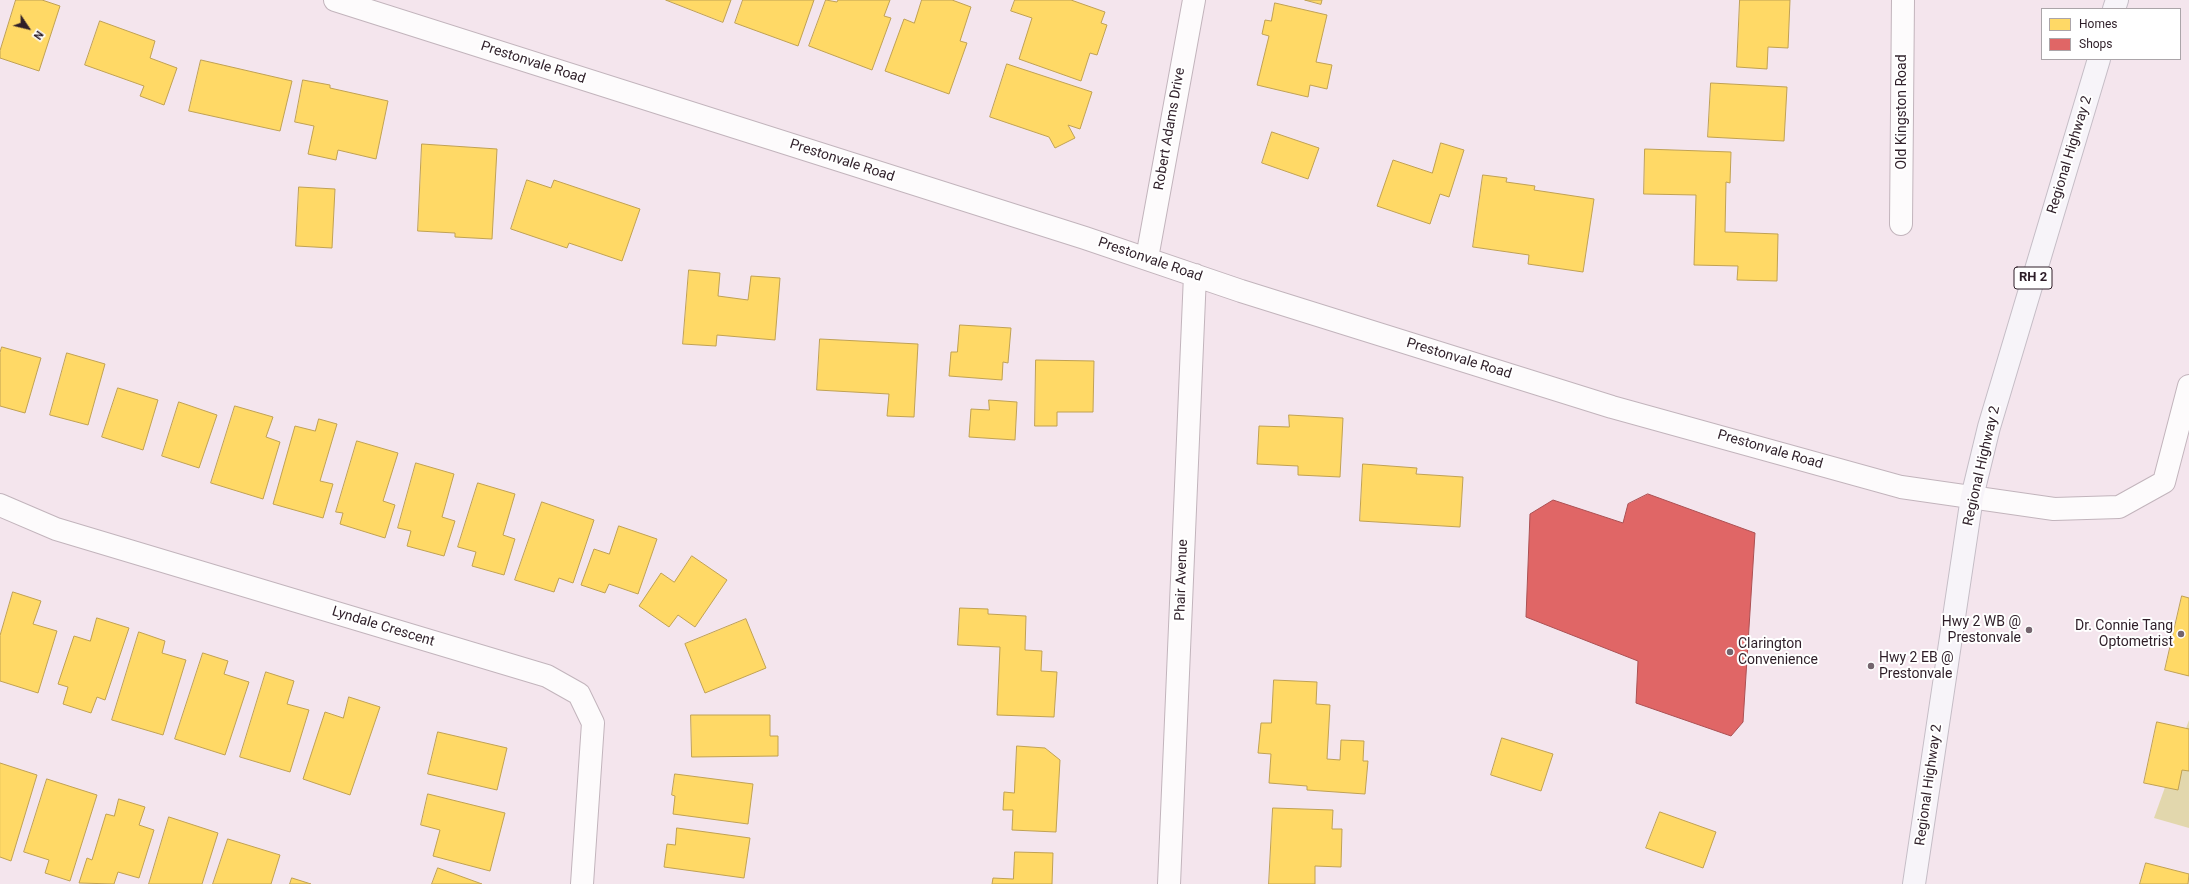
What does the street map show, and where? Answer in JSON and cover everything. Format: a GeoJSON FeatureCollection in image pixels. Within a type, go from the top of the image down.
{"type":"FeatureCollection","features":[{"type":"Feature","properties":{"kind":"main road","name":"Regional Highway 2"},"geometry":{"type":"LineString","coordinates":[[1914,884],[1972,497],[1988,427],[2099,60]]}},
{"type":"Feature","properties":{"kind":"street","name":"Prestonvale Road"},"geometry":{"type":"LineString","coordinates":[[335,0],[1612,407],[1901,487],[2054,509],[2119,507],[2164,482],[2189,386]]}},
{"type":"Feature","properties":{"kind":"street","name":"Robert Adams Drive"},"geometry":{"type":"LineString","coordinates":[[1147,258],[1194,0]]}},
{"type":"Feature","properties":{"kind":"street","name":"Old Kingston Road"},"geometry":{"type":"LineString","coordinates":[[1901,224],[1903,0]]}},
{"type":"Feature","properties":{"kind":"street","name":"Phair Avenue"},"geometry":{"type":"LineString","coordinates":[[1169,884],[1195,275]]}},
{"type":"Feature","properties":{"kind":"street","name":"Lyndale Crescent"},"geometry":{"type":"LineString","coordinates":[[0,505],[56,529],[547,676],[579,694],[593,723],[582,884]]}},
{"type":"Feature","properties":{"kind":"shaded area"},"geometry":{"type":"Polygon","coordinates":[[[2189,720],[2189,828],[2154,818],[2189,720]]]}},
{"type":"Feature","properties":{"kind":"building: Homes"},"geometry":{"type":"Polygon","coordinates":[[[16,0],[42,0],[60,6],[39,71],[0,58],[0,51],[16,0]]]}},
{"type":"Feature","properties":{"kind":"building: Homes"},"geometry":{"type":"Polygon","coordinates":[[[666,0],[731,0],[723,22],[666,0]]]}},
{"type":"Feature","properties":{"kind":"building: Homes"},"geometry":{"type":"Polygon","coordinates":[[[743,0],[814,0],[798,46],[735,23],[743,0]]]}},
{"type":"Feature","properties":{"kind":"building: Homes"},"geometry":{"type":"Polygon","coordinates":[[[826,0],[837,2],[838,0],[890,0],[884,16],[891,18],[872,70],[809,46],[826,0]]]}},
{"type":"Feature","properties":{"kind":"building: Homes"},"geometry":{"type":"Polygon","coordinates":[[[922,0],[952,0],[971,7],[960,41],[967,43],[949,94],[885,71],[904,19],[914,23],[922,0]]]}},
{"type":"Feature","properties":{"kind":"building: Homes"},"geometry":{"type":"Polygon","coordinates":[[[1015,0],[1071,0],[1105,12],[1101,23],[1107,25],[1097,55],[1090,53],[1081,81],[1019,59],[1032,18],[1011,11],[1015,0]]]}},
{"type":"Feature","properties":{"kind":"building: Homes"},"geometry":{"type":"Polygon","coordinates":[[[1305,0],[1322,0],[1321,4],[1305,0]]]}},
{"type":"Feature","properties":{"kind":"building: Homes"},"geometry":{"type":"Polygon","coordinates":[[[1740,0],[1790,0],[1788,48],[1768,47],[1767,69],[1737,67],[1740,0]]]}},
{"type":"Feature","properties":{"kind":"building: Homes"},"geometry":{"type":"Polygon","coordinates":[[[1275,3],[1327,15],[1316,62],[1332,65],[1327,89],[1310,85],[1308,97],[1257,85],[1269,36],[1262,34],[1265,20],[1271,21],[1275,3]]]}},
{"type":"Feature","properties":{"kind":"building: Homes"},"geometry":{"type":"Polygon","coordinates":[[[100,21],[155,41],[150,58],[177,68],[164,105],[140,96],[144,86],[85,65],[100,21]]]}},
{"type":"Feature","properties":{"kind":"building: Homes"},"geometry":{"type":"Polygon","coordinates":[[[201,60],[292,81],[280,131],[189,111],[201,60]]]}},
{"type":"Feature","properties":{"kind":"building: Homes"},"geometry":{"type":"Polygon","coordinates":[[[1007,64],[1092,92],[1080,129],[1068,125],[1075,138],[1055,148],[1049,137],[990,117],[1007,64]]]}},
{"type":"Feature","properties":{"kind":"building: Homes"},"geometry":{"type":"Polygon","coordinates":[[[303,80],[330,85],[330,88],[388,101],[376,159],[338,150],[336,160],[308,154],[314,126],[295,122],[303,80]]]}},
{"type":"Feature","properties":{"kind":"building: Homes"},"geometry":{"type":"Polygon","coordinates":[[[1711,83],[1787,87],[1784,141],[1708,137],[1711,83]]]}},
{"type":"Feature","properties":{"kind":"building: Homes"},"geometry":{"type":"Polygon","coordinates":[[[1272,132],[1319,148],[1308,179],[1262,163],[1272,132]]]}},
{"type":"Feature","properties":{"kind":"building: Homes"},"geometry":{"type":"Polygon","coordinates":[[[1441,143],[1464,150],[1449,197],[1440,194],[1430,224],[1377,206],[1393,160],[1432,173],[1441,143]]]}},
{"type":"Feature","properties":{"kind":"building: Homes"},"geometry":{"type":"Polygon","coordinates":[[[422,144],[497,149],[492,239],[455,237],[455,233],[418,231],[422,144]]]}},
{"type":"Feature","properties":{"kind":"building: Homes"},"geometry":{"type":"Polygon","coordinates":[[[1645,149],[1731,152],[1730,183],[1726,182],[1725,232],[1778,234],[1777,281],[1737,280],[1738,266],[1694,265],[1696,195],[1644,194],[1645,149]]]}},
{"type":"Feature","properties":{"kind":"building: Homes"},"geometry":{"type":"Polygon","coordinates":[[[1483,175],[1507,178],[1506,182],[1535,186],[1534,190],[1594,199],[1583,272],[1528,264],[1529,255],[1473,247],[1483,175]]]}},
{"type":"Feature","properties":{"kind":"building: Homes"},"geometry":{"type":"Polygon","coordinates":[[[527,180],[551,188],[554,180],[640,209],[622,261],[569,243],[567,248],[511,229],[527,180]]]}},
{"type":"Feature","properties":{"kind":"building: Homes"},"geometry":{"type":"Polygon","coordinates":[[[299,187],[335,189],[332,248],[296,246],[299,187]]]}},
{"type":"Feature","properties":{"kind":"building: Homes"},"geometry":{"type":"Polygon","coordinates":[[[689,270],[720,273],[718,296],[748,300],[751,276],[780,278],[775,340],[717,335],[716,346],[683,344],[689,270]]]}},
{"type":"Feature","properties":{"kind":"building: Homes"},"geometry":{"type":"Polygon","coordinates":[[[960,325],[1011,328],[1008,363],[1003,362],[1002,380],[949,376],[951,352],[957,352],[960,325]]]}},
{"type":"Feature","properties":{"kind":"building: Homes"},"geometry":{"type":"Polygon","coordinates":[[[820,339],[918,344],[914,417],[887,416],[889,394],[817,390],[820,339]]]}},
{"type":"Feature","properties":{"kind":"building: Homes"},"geometry":{"type":"Polygon","coordinates":[[[2,347],[41,358],[25,413],[0,406],[0,353],[2,347]]]}},
{"type":"Feature","properties":{"kind":"building: Homes"},"geometry":{"type":"Polygon","coordinates":[[[67,353],[105,364],[88,425],[50,415],[67,353]]]}},
{"type":"Feature","properties":{"kind":"building: Homes"},"geometry":{"type":"Polygon","coordinates":[[[1036,360],[1094,361],[1093,412],[1057,412],[1057,426],[1035,426],[1036,360]]]}},
{"type":"Feature","properties":{"kind":"building: Homes"},"geometry":{"type":"Polygon","coordinates":[[[118,388],[158,400],[143,450],[102,437],[118,388]]]}},
{"type":"Feature","properties":{"kind":"building: Homes"},"geometry":{"type":"Polygon","coordinates":[[[989,400],[1017,402],[1015,440],[969,437],[971,409],[989,410],[989,400]]]}},
{"type":"Feature","properties":{"kind":"building: Homes"},"geometry":{"type":"Polygon","coordinates":[[[179,402],[217,415],[199,468],[162,456],[179,402]]]}},
{"type":"Feature","properties":{"kind":"building: Homes"},"geometry":{"type":"Polygon","coordinates":[[[235,406],[273,417],[266,437],[280,442],[263,499],[211,483],[235,406]]]}},
{"type":"Feature","properties":{"kind":"building: Homes"},"geometry":{"type":"Polygon","coordinates":[[[1289,415],[1343,418],[1340,477],[1298,475],[1298,466],[1257,464],[1259,426],[1289,427],[1289,415]]]}},
{"type":"Feature","properties":{"kind":"building: Homes"},"geometry":{"type":"Polygon","coordinates":[[[319,419],[337,424],[320,481],[333,484],[323,518],[273,504],[295,426],[315,431],[319,419]]]}},
{"type":"Feature","properties":{"kind":"building: Homes"},"geometry":{"type":"Polygon","coordinates":[[[357,441],[398,453],[383,501],[395,505],[385,538],[340,524],[343,513],[336,512],[357,441]]]}},
{"type":"Feature","properties":{"kind":"building: Homes"},"geometry":{"type":"Polygon","coordinates":[[[416,463],[454,474],[442,517],[455,521],[444,556],[407,546],[411,531],[398,528],[416,463]]]}},
{"type":"Feature","properties":{"kind":"building: Homes"},"geometry":{"type":"Polygon","coordinates":[[[1363,464],[1417,468],[1416,474],[1463,477],[1460,527],[1360,521],[1363,464]]]}},
{"type":"Feature","properties":{"kind":"building: Homes"},"geometry":{"type":"Polygon","coordinates":[[[478,483],[515,494],[503,535],[515,539],[504,575],[472,566],[476,552],[458,547],[478,483]]]}},
{"type":"Feature","properties":{"kind":"building: Homes"},"geometry":{"type":"Polygon","coordinates":[[[542,502],[594,520],[573,583],[559,578],[554,592],[515,580],[542,502]]]}},
{"type":"Feature","properties":{"kind":"building: Homes"},"geometry":{"type":"Polygon","coordinates":[[[619,526],[657,539],[638,594],[609,584],[605,593],[581,585],[594,549],[609,554],[619,526]]]}},
{"type":"Feature","properties":{"kind":"building: Homes"},"geometry":{"type":"Polygon","coordinates":[[[692,556],[727,580],[695,627],[678,615],[669,627],[639,606],[661,573],[674,582],[692,556]]]}},
{"type":"Feature","properties":{"kind":"building: Homes"},"geometry":{"type":"Polygon","coordinates":[[[13,592],[41,601],[33,624],[57,631],[38,693],[0,681],[0,636],[13,592]]]}},
{"type":"Feature","properties":{"kind":"building: Homes","name":"Dr. Connie Tang Optometrist"},"geometry":{"type":"Polygon","coordinates":[[[2182,596],[2189,598],[2189,676],[2165,670],[2182,596]]]}},
{"type":"Feature","properties":{"kind":"building: Homes"},"geometry":{"type":"Polygon","coordinates":[[[960,608],[988,609],[988,614],[1026,616],[1025,650],[1042,651],[1041,671],[1057,672],[1054,717],[997,715],[1000,647],[958,645],[960,608]]]}},
{"type":"Feature","properties":{"kind":"building: Homes"},"geometry":{"type":"Polygon","coordinates":[[[97,618],[129,628],[105,700],[97,697],[91,713],[63,704],[68,687],[58,684],[74,636],[90,641],[97,618]]]}},
{"type":"Feature","properties":{"kind":"building: Homes"},"geometry":{"type":"Polygon","coordinates":[[[746,619],[766,668],[705,693],[685,644],[746,619]]]}},
{"type":"Feature","properties":{"kind":"building: Homes"},"geometry":{"type":"Polygon","coordinates":[[[139,632],[165,641],[162,653],[186,660],[163,735],[112,720],[139,632]]]}},
{"type":"Feature","properties":{"kind":"building: Homes"},"geometry":{"type":"Polygon","coordinates":[[[203,653],[228,661],[224,674],[249,682],[225,755],[175,739],[203,653]]]}},
{"type":"Feature","properties":{"kind":"building: Homes"},"geometry":{"type":"Polygon","coordinates":[[[266,672],[294,681],[287,704],[309,710],[290,772],[240,757],[266,672]]]}},
{"type":"Feature","properties":{"kind":"building: Homes"},"geometry":{"type":"Polygon","coordinates":[[[1274,680],[1317,682],[1316,704],[1330,705],[1327,759],[1340,760],[1341,740],[1364,741],[1363,761],[1368,761],[1365,794],[1307,790],[1307,786],[1269,783],[1271,754],[1258,753],[1261,723],[1271,723],[1274,680]]]}},
{"type":"Feature","properties":{"kind":"building: Homes"},"geometry":{"type":"Polygon","coordinates":[[[349,697],[380,707],[350,795],[303,779],[325,712],[343,718],[349,697]]]}},
{"type":"Feature","properties":{"kind":"building: Homes"},"geometry":{"type":"Polygon","coordinates":[[[691,715],[770,715],[770,736],[778,736],[778,756],[692,757],[691,715]]]}},
{"type":"Feature","properties":{"kind":"building: Homes"},"geometry":{"type":"Polygon","coordinates":[[[2157,722],[2189,729],[2189,771],[2182,770],[2178,790],[2144,783],[2157,722]]]}},
{"type":"Feature","properties":{"kind":"building: Homes"},"geometry":{"type":"Polygon","coordinates":[[[438,732],[507,748],[497,790],[428,774],[438,732]]]}},
{"type":"Feature","properties":{"kind":"building: Homes"},"geometry":{"type":"Polygon","coordinates":[[[1502,738],[1553,754],[1541,791],[1491,775],[1502,738]]]}},
{"type":"Feature","properties":{"kind":"building: Homes"},"geometry":{"type":"Polygon","coordinates":[[[1017,746],[1045,748],[1060,760],[1056,832],[1012,830],[1013,810],[1003,810],[1004,792],[1014,793],[1017,746]]]}},
{"type":"Feature","properties":{"kind":"building: Homes"},"geometry":{"type":"Polygon","coordinates":[[[0,763],[37,775],[11,861],[0,857],[0,763]]]}},
{"type":"Feature","properties":{"kind":"building: Homes"},"geometry":{"type":"Polygon","coordinates":[[[675,774],[753,784],[748,824],[673,814],[675,796],[672,795],[675,774]]]}},
{"type":"Feature","properties":{"kind":"building: Homes"},"geometry":{"type":"Polygon","coordinates":[[[47,779],[97,795],[70,881],[45,873],[49,860],[24,852],[47,779]]]}},
{"type":"Feature","properties":{"kind":"building: Homes"},"geometry":{"type":"Polygon","coordinates":[[[428,794],[505,813],[490,871],[433,856],[440,830],[421,825],[428,794]]]}},
{"type":"Feature","properties":{"kind":"building: Homes"},"geometry":{"type":"Polygon","coordinates":[[[119,799],[145,807],[139,825],[154,830],[139,878],[118,872],[114,884],[79,883],[87,858],[92,860],[106,814],[114,816],[119,799]]]}},
{"type":"Feature","properties":{"kind":"building: Homes"},"geometry":{"type":"Polygon","coordinates":[[[1273,808],[1333,810],[1332,829],[1342,829],[1341,867],[1315,866],[1315,884],[1269,884],[1273,808]]]}},
{"type":"Feature","properties":{"kind":"building: Homes"},"geometry":{"type":"Polygon","coordinates":[[[1660,812],[1716,832],[1703,868],[1646,848],[1660,812]]]}},
{"type":"Feature","properties":{"kind":"building: Homes"},"geometry":{"type":"Polygon","coordinates":[[[169,817],[218,833],[202,884],[149,884],[169,817]]]}},
{"type":"Feature","properties":{"kind":"building: Homes"},"geometry":{"type":"Polygon","coordinates":[[[677,828],[750,838],[744,878],[664,867],[667,844],[675,845],[677,828]]]}},
{"type":"Feature","properties":{"kind":"building: Homes"},"geometry":{"type":"Polygon","coordinates":[[[228,839],[280,855],[271,884],[213,884],[228,839]]]}},
{"type":"Feature","properties":{"kind":"building: Homes"},"geometry":{"type":"Polygon","coordinates":[[[1015,852],[1053,853],[1052,884],[992,884],[993,878],[1013,879],[1015,852]]]}},
{"type":"Feature","properties":{"kind":"building: Homes"},"geometry":{"type":"Polygon","coordinates":[[[2146,863],[2189,874],[2188,884],[2140,884],[2146,863]]]}},
{"type":"Feature","properties":{"kind":"building: Homes"},"geometry":{"type":"Polygon","coordinates":[[[438,868],[482,884],[432,884],[438,868]]]}},
{"type":"Feature","properties":{"kind":"building: Homes"},"geometry":{"type":"Polygon","coordinates":[[[292,878],[311,884],[290,884],[292,878]]]}},
{"type":"Feature","properties":{"kind":"building: Shops"},"geometry":{"type":"Polygon","coordinates":[[[1648,494],[1755,533],[1743,722],[1731,736],[1636,703],[1638,661],[1526,617],[1530,514],[1553,500],[1623,523],[1628,504],[1648,494]]]}},
{"type":"Feature","properties":{"kind":"place","name":"Hwy 2 WB @ Prestonvale"},"geometry":{"type":"Point","coordinates":[2029,630]}},
{"type":"Feature","properties":{"kind":"place","name":"Dr. Connie Tang Optometrist"},"geometry":{"type":"Point","coordinates":[2181,634]}},
{"type":"Feature","properties":{"kind":"place","name":"Clarington Convenience"},"geometry":{"type":"Point","coordinates":[1730,652]}},
{"type":"Feature","properties":{"kind":"place","name":"Hwy 2 EB @ Prestonvale"},"geometry":{"type":"Point","coordinates":[1871,666]}}]}
